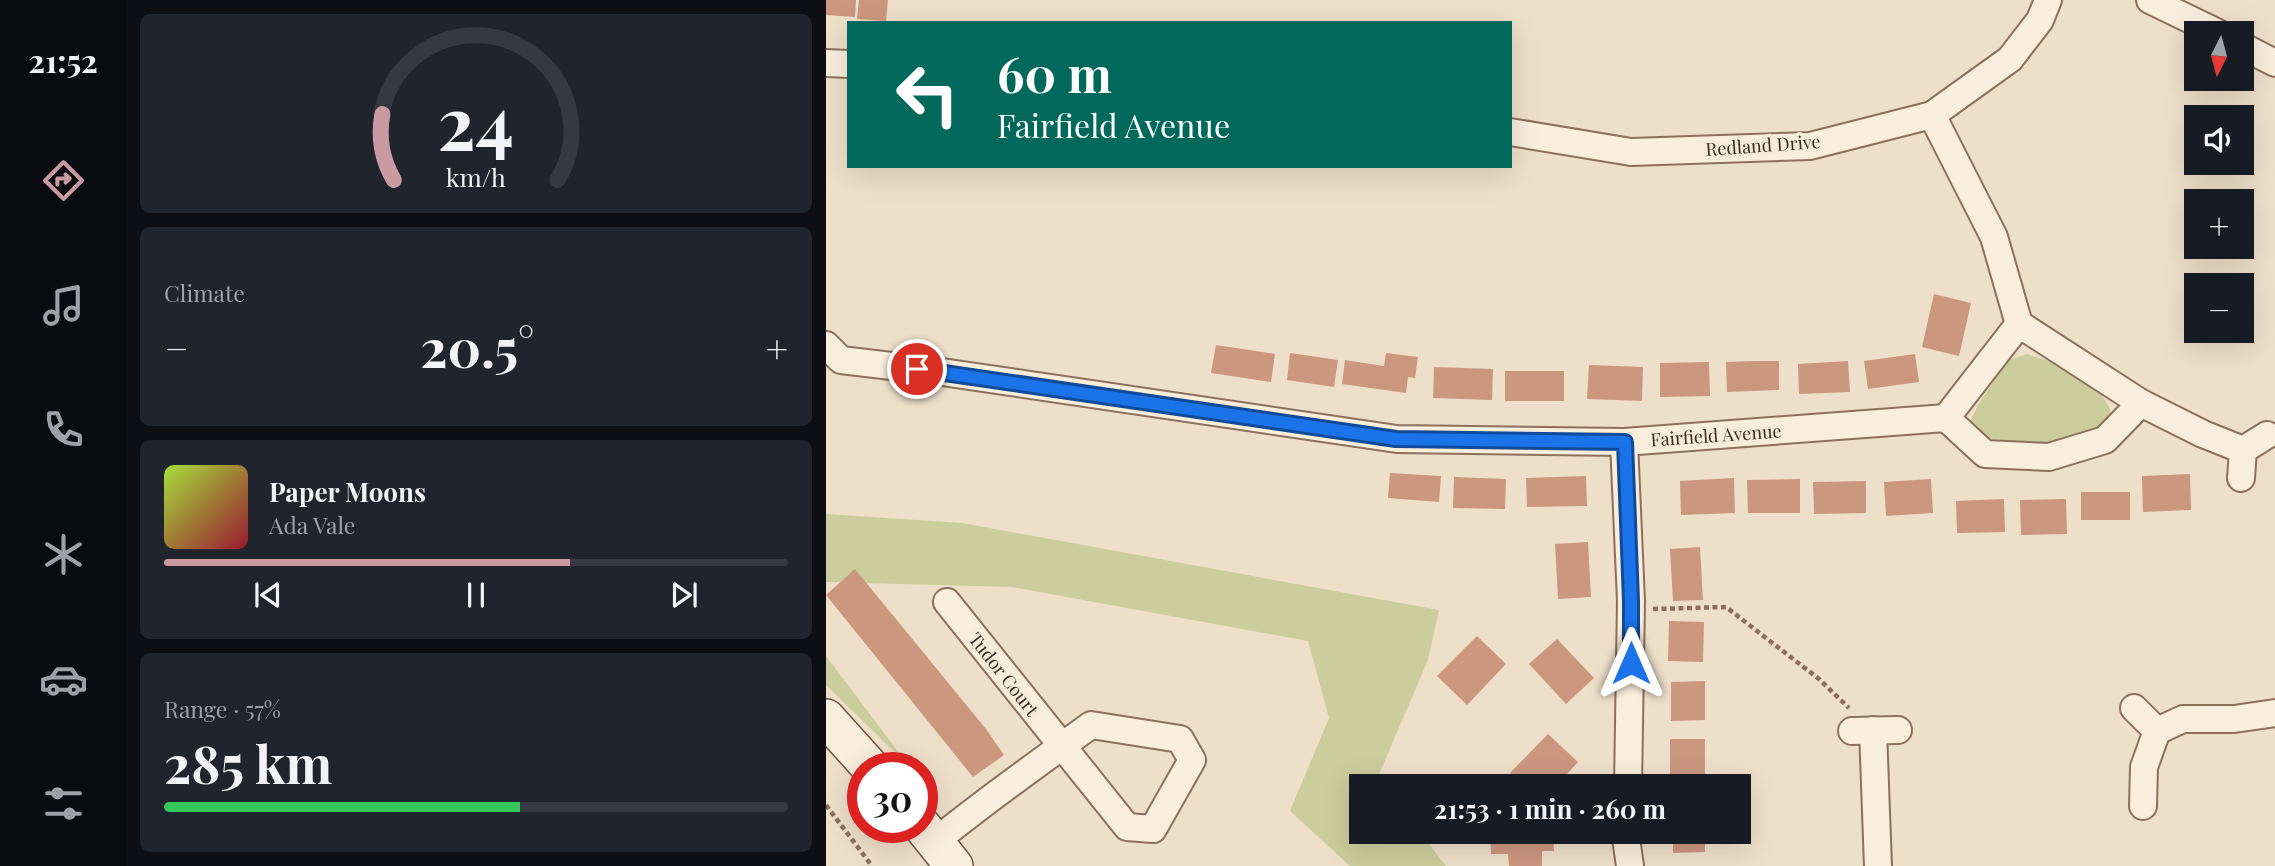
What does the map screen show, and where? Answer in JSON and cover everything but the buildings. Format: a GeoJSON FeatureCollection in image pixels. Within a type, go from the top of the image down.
{"type":"FeatureCollection","features":[{"type":"Feature","properties":{"kind":"main road"},"geometry":{"type":"LineString","coordinates":[[826,718],[857,752]]}},
{"type":"Feature","properties":{"kind":"street","name":"Redland Drive"},"geometry":{"type":"LineString","coordinates":[[1512,132],[1631,152],[1810,146],[1932,115],[2010,59],[2040,20],[2048,0]]}},
{"type":"Feature","properties":{"kind":"street"},"geometry":{"type":"LineString","coordinates":[[2150,0],[2180,6],[2201,21]]}},
{"type":"Feature","properties":{"kind":"street"},"geometry":{"type":"LineString","coordinates":[[2254,52],[2275,63]]}},
{"type":"Feature","properties":{"kind":"street"},"geometry":{"type":"LineString","coordinates":[[826,63],[847,64]]}},
{"type":"Feature","properties":{"kind":"street"},"geometry":{"type":"LineString","coordinates":[[1932,115],[1994,237],[2019,324],[2141,403],[2203,434],[2243,450]]}},
{"type":"Feature","properties":{"kind":"street"},"geometry":{"type":"LineString","coordinates":[[2019,324],[1946,418],[1985,454],[2049,457],[2105,440],[2141,403]]}},
{"type":"Feature","properties":{"kind":"street","name":"Fairfield Avenue"},"geometry":{"type":"LineString","coordinates":[[826,345],[841,360],[943,372],[1396,439],[1625,442],[1946,418]]}},
{"type":"Feature","properties":{"kind":"street"},"geometry":{"type":"LineString","coordinates":[[2243,450],[2267,435]]}},
{"type":"Feature","properties":{"kind":"street"},"geometry":{"type":"LineString","coordinates":[[1625,442],[1631,610],[1628,774]]}},
{"type":"Feature","properties":{"kind":"street"},"geometry":{"type":"LineString","coordinates":[[2241,478],[2243,450]]}},
{"type":"Feature","properties":{"kind":"street","name":"Tudor Court"},"geometry":{"type":"LineString","coordinates":[[937,844],[1061,747],[1091,725],[1180,739],[1192,760],[1153,830],[1127,827],[1061,747],[947,602]]}},
{"type":"Feature","properties":{"kind":"street"},"geometry":{"type":"LineString","coordinates":[[2134,708],[2157,731]]}},
{"type":"Feature","properties":{"kind":"street"},"geometry":{"type":"LineString","coordinates":[[2143,806],[2144,767],[2157,731],[2183,719],[2234,719],[2275,713]]}},
{"type":"Feature","properties":{"kind":"street"},"geometry":{"type":"LineString","coordinates":[[1874,730],[1878,866]]}},
{"type":"Feature","properties":{"kind":"street"},"geometry":{"type":"LineString","coordinates":[[1627,844],[1630,866]]}},
{"type":"Feature","properties":{"kind":"path"},"geometry":{"type":"LineString","coordinates":[[1631,610],[1726,607],[1819,679],[1874,730]]}},
{"type":"Feature","properties":{"kind":"path"},"geometry":{"type":"LineString","coordinates":[[826,805],[872,866]]}},
{"type":"Feature","properties":{"kind":"green space"},"geometry":{"type":"Polygon","coordinates":[[[2027,354],[2078,376],[2099,393],[2112,415],[2100,429],[2046,447],[1995,445],[1969,426],[1981,400],[2008,360],[2027,354]]]}},
{"type":"Feature","properties":{"kind":"green space"},"geometry":{"type":"Polygon","coordinates":[[[826,514],[962,523],[1439,610],[1428,660],[1379,774],[1349,774],[1349,844],[1429,844],[1446,866],[1350,866],[1290,811],[1329,718],[1308,641],[1012,587],[826,582],[826,514]]]}},
{"type":"Feature","properties":{"kind":"green space"},"geometry":{"type":"Polygon","coordinates":[[[826,656],[898,752],[895,752],[826,685],[826,656]]]}},
{"type":"Feature","properties":{"kind":"route"},"geometry":{"type":"LineString","coordinates":[[917,369],[1396,439],[1625,442],[1631,663]]}}]}
